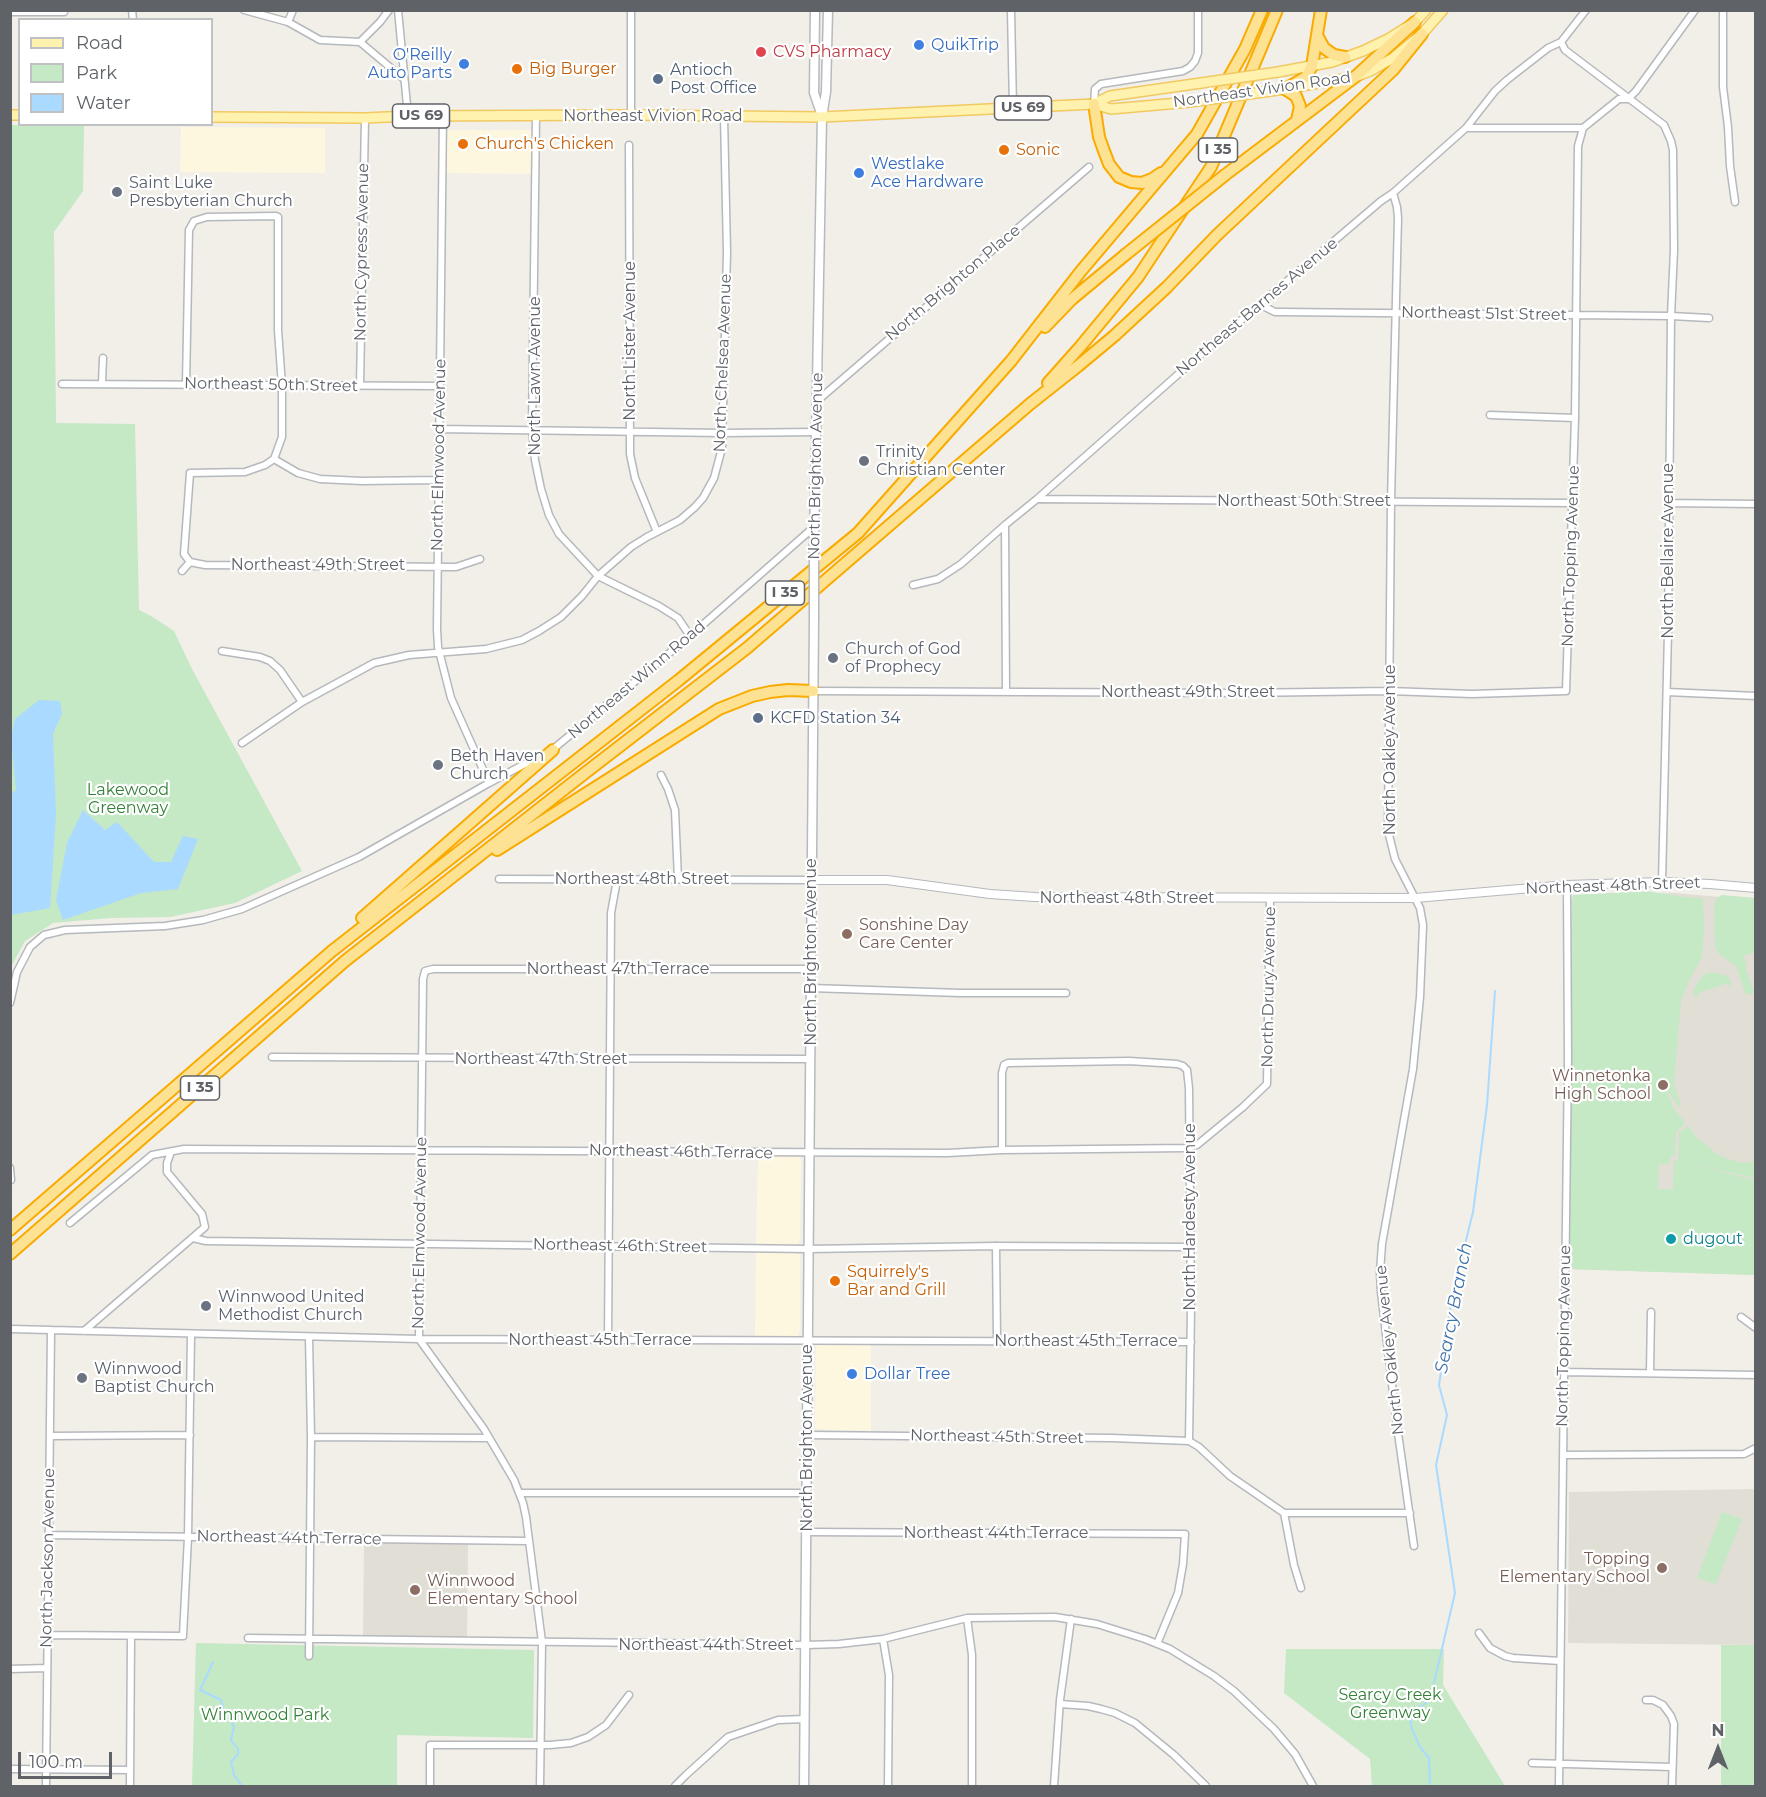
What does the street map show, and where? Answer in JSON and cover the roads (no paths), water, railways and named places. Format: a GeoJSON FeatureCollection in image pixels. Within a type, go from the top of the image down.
{"type":"FeatureCollection","features":[{"type":"Feature","properties":{"kind":"highway","name":"I 35"},"geometry":{"type":"LineString","coordinates":[[10,1230],[332,951],[679,680],[858,533],[1011,361],[1081,271],[1197,134],[1245,49],[1262,10]]}},
{"type":"Feature","properties":{"kind":"highway","name":"I 35"},"geometry":{"type":"LineString","coordinates":[[10,1254],[345,961],[747,648],[1030,404],[1138,277],[1211,167],[1277,10]]}},
{"type":"Feature","properties":{"kind":"highway"},"geometry":{"type":"LineString","coordinates":[[1297,120],[1300,106],[1296,96],[1285,88],[1306,77],[1312,66],[1321,10]]}},
{"type":"Feature","properties":{"kind":"highway"},"geometry":{"type":"LineString","coordinates":[[1011,361],[1072,299],[1225,175],[1355,77],[1415,22]]}},
{"type":"Feature","properties":{"kind":"highway"},"geometry":{"type":"LineString","coordinates":[[1030,404],[1132,320],[1167,287],[1216,235],[1393,70],[1422,34]]}},
{"type":"Feature","properties":{"kind":"highway"},"geometry":{"type":"LineString","coordinates":[[1317,35],[1324,48],[1334,55],[1345,57]]}},
{"type":"Feature","properties":{"kind":"highway"},"geometry":{"type":"LineString","coordinates":[[1094,104],[1099,137],[1110,164],[1119,177],[1131,183],[1142,183],[1171,166]]}},
{"type":"Feature","properties":{"kind":"highway"},"geometry":{"type":"LineString","coordinates":[[456,875],[719,709],[752,696],[788,690],[813,691]]}},
{"type":"Feature","properties":{"kind":"highway"},"geometry":{"type":"LineString","coordinates":[[332,951],[349,930],[553,750]]}},
{"type":"Feature","properties":{"kind":"main road","name":"North Brighton Avenue"},"geometry":{"type":"LineString","coordinates":[[815,10],[814,93],[822,117]]}},
{"type":"Feature","properties":{"kind":"main road","name":"North Brighton Avenue"},"geometry":{"type":"LineString","coordinates":[[804,1786],[814,527],[822,117],[826,92],[828,10]]}},
{"type":"Feature","properties":{"kind":"main road","name":"Northeast Vivion Road"},"geometry":{"type":"LineString","coordinates":[[1094,104],[1110,96],[1278,72],[1345,57],[1388,39],[1415,22],[1426,10]]}},
{"type":"Feature","properties":{"kind":"main road","name":"Northeast Vivion Road"},"geometry":{"type":"LineString","coordinates":[[213,117],[631,115],[822,117],[1094,104],[1111,109],[1190,102],[1355,77],[1393,58],[1422,34],[1443,10]]}},
{"type":"Feature","properties":{"kind":"street"},"geometry":{"type":"LineString","coordinates":[[244,10],[288,22],[320,40],[360,42],[404,79]]}},
{"type":"Feature","properties":{"kind":"street"},"geometry":{"type":"LineString","coordinates":[[288,22],[293,10]]}},
{"type":"Feature","properties":{"kind":"street"},"geometry":{"type":"LineString","coordinates":[[360,42],[389,10]]}},
{"type":"Feature","properties":{"kind":"street"},"geometry":{"type":"LineString","coordinates":[[398,10],[408,116]]}},
{"type":"Feature","properties":{"kind":"street"},"geometry":{"type":"LineString","coordinates":[[631,10],[631,115]]}},
{"type":"Feature","properties":{"kind":"street"},"geometry":{"type":"LineString","coordinates":[[1011,10],[1013,108]]}},
{"type":"Feature","properties":{"kind":"street"},"geometry":{"type":"LineString","coordinates":[[1094,104],[1095,89],[1101,84],[1183,71],[1190,67],[1196,61],[1198,53],[1198,10]]}},
{"type":"Feature","properties":{"kind":"street","name":"Northeast Barnes Avenue"},"geometry":{"type":"LineString","coordinates":[[913,585],[938,579],[961,564],[1192,362],[1393,193],[1466,128],[1495,91],[1507,80],[1548,48],[1561,42],[1586,10]]}},
{"type":"Feature","properties":{"kind":"street"},"geometry":{"type":"LineString","coordinates":[[1466,128],[1583,128],[1619,99],[1628,99],[1636,91],[1695,10]]}},
{"type":"Feature","properties":{"kind":"street"},"geometry":{"type":"LineString","coordinates":[[1723,10],[1723,87],[1735,202]]}},
{"type":"Feature","properties":{"kind":"street"},"geometry":{"type":"LineString","coordinates":[[10,12],[63,14]]}},
{"type":"Feature","properties":{"kind":"street","name":"North Bellaire Avenue"},"geometry":{"type":"LineString","coordinates":[[1561,42],[1565,50],[1664,125],[1673,150],[1674,220],[1662,882]]}},
{"type":"Feature","properties":{"kind":"street","name":"North Elmwood Avenue"},"geometry":{"type":"LineString","coordinates":[[443,116],[437,629],[451,698],[489,783]]}},
{"type":"Feature","properties":{"kind":"street","name":"North Lawn Avenue"},"geometry":{"type":"LineString","coordinates":[[536,116],[532,429],[537,474],[549,515],[565,541],[598,576],[678,618],[690,636]]}},
{"type":"Feature","properties":{"kind":"street","name":"North Chelsea Avenue"},"geometry":{"type":"LineString","coordinates":[[242,742],[302,702],[374,663],[409,655],[486,649],[522,640],[561,617],[598,576],[616,560],[639,541],[680,520],[703,498],[718,467],[723,433],[727,252],[724,117]]}},
{"type":"Feature","properties":{"kind":"street","name":"North Cypress Avenue"},"geometry":{"type":"LineString","coordinates":[[360,386],[365,118]]}},
{"type":"Feature","properties":{"kind":"street","name":"North Topping Avenue"},"geometry":{"type":"LineString","coordinates":[[1564,691],[1567,686],[1575,418],[1578,146],[1583,128]]}},
{"type":"Feature","properties":{"kind":"street","name":"North Lister Avenue"},"geometry":{"type":"LineString","coordinates":[[629,145],[630,454],[635,478],[657,532]]}},
{"type":"Feature","properties":{"kind":"street","name":"North Brighton Place"},"geometry":{"type":"LineString","coordinates":[[817,401],[1089,166]]}},
{"type":"Feature","properties":{"kind":"street","name":"North Oakley Avenue"},"geometry":{"type":"LineString","coordinates":[[1393,193],[1398,218],[1388,831],[1395,858],[1420,908],[1423,925],[1420,997],[1413,1069],[1382,1244],[1380,1272],[1394,1404],[1414,1546]]}},
{"type":"Feature","properties":{"kind":"street"},"geometry":{"type":"LineString","coordinates":[[186,384],[189,230],[194,221],[207,217],[278,217],[284,212]]}},
{"type":"Feature","properties":{"kind":"street"},"geometry":{"type":"LineString","coordinates":[[182,571],[190,562],[184,554],[190,473],[245,472],[265,465],[274,459],[282,437],[282,386],[278,330],[278,217]]}},
{"type":"Feature","properties":{"kind":"street","name":"Northeast 51st Street"},"geometry":{"type":"LineString","coordinates":[[1261,305],[1275,312],[1710,318]]}},
{"type":"Feature","properties":{"kind":"street"},"geometry":{"type":"LineString","coordinates":[[102,383],[103,358]]}},
{"type":"Feature","properties":{"kind":"street","name":"Northeast 50th Street"},"geometry":{"type":"LineString","coordinates":[[62,384],[440,386]]}},
{"type":"Feature","properties":{"kind":"street"},"geometry":{"type":"LineString","coordinates":[[1490,415],[1575,418]]}},
{"type":"Feature","properties":{"kind":"street"},"geometry":{"type":"LineString","coordinates":[[439,429],[817,432]]}},
{"type":"Feature","properties":{"kind":"street"},"geometry":{"type":"LineString","coordinates":[[274,459],[298,473],[320,479],[362,482],[438,480]]}},
{"type":"Feature","properties":{"kind":"street","name":"Northeast 50th Street"},"geometry":{"type":"LineString","coordinates":[[1037,499],[1572,503]]}},
{"type":"Feature","properties":{"kind":"street"},"geometry":{"type":"LineString","coordinates":[[1668,503],[1755,504]]}},
{"type":"Feature","properties":{"kind":"street"},"geometry":{"type":"LineString","coordinates":[[1005,525],[1006,691]]}},
{"type":"Feature","properties":{"kind":"street","name":"Northeast Winn Road"},"geometry":{"type":"LineString","coordinates":[[10,1003],[17,972],[30,946],[44,935],[65,930],[165,926],[204,920],[242,909],[359,857],[489,783],[553,750],[690,636],[814,527]]}},
{"type":"Feature","properties":{"kind":"street","name":"Northeast 49th Street"},"geometry":{"type":"LineString","coordinates":[[190,562],[205,565],[456,567],[480,559]]}},
{"type":"Feature","properties":{"kind":"street"},"geometry":{"type":"LineString","coordinates":[[222,651],[261,657],[270,661],[280,670],[302,702]]}},
{"type":"Feature","properties":{"kind":"street","name":"Northeast 49th Street"},"geometry":{"type":"LineString","coordinates":[[813,691],[1472,694],[1564,691]]}},
{"type":"Feature","properties":{"kind":"street"},"geometry":{"type":"LineString","coordinates":[[1666,692],[1755,696]]}},
{"type":"Feature","properties":{"kind":"street"},"geometry":{"type":"LineString","coordinates":[[661,775],[675,810],[678,879]]}},
{"type":"Feature","properties":{"kind":"street","name":"Northeast 48th Street"},"geometry":{"type":"LineString","coordinates":[[499,879],[887,880],[990,894],[1035,897],[1270,899],[1415,897],[1567,885],[1662,882],[1755,888]]}},
{"type":"Feature","properties":{"kind":"street"},"geometry":{"type":"LineString","coordinates":[[608,1340],[611,913],[617,880]]}},
{"type":"Feature","properties":{"kind":"street","name":"North Topping Avenue"},"geometry":{"type":"LineString","coordinates":[[1559,1786],[1568,1057],[1567,885]]}},
{"type":"Feature","properties":{"kind":"street","name":"North Drury Avenue"},"geometry":{"type":"LineString","coordinates":[[1190,1147],[1197,1145],[1229,1119],[1267,1084],[1270,899]]}},
{"type":"Feature","properties":{"kind":"street","name":"Northeast 47th Terrace"},"geometry":{"type":"LineString","coordinates":[[425,971],[433,969],[811,969]]}},
{"type":"Feature","properties":{"kind":"street","name":"North Elmwood Avenue"},"geometry":{"type":"LineString","coordinates":[[425,971],[423,979],[419,1339],[471,1409],[489,1438],[514,1480],[526,1517],[542,1642],[540,1786]]}},
{"type":"Feature","properties":{"kind":"street"},"geometry":{"type":"LineString","coordinates":[[811,988],[960,993],[1066,993]]}},
{"type":"Feature","properties":{"kind":"street","name":"Northeast 47th Street"},"geometry":{"type":"LineString","coordinates":[[272,1057],[810,1059]]}},
{"type":"Feature","properties":{"kind":"street","name":"North Hardesty Avenue"},"geometry":{"type":"LineString","coordinates":[[1002,1150],[1002,1073],[1004,1065],[1008,1063],[1129,1061],[1177,1064],[1185,1067],[1189,1073],[1191,1342],[1188,1441]]}},
{"type":"Feature","properties":{"kind":"street","name":"Northeast 46th Terrace"},"geometry":{"type":"LineString","coordinates":[[70,1223],[152,1155],[184,1149],[948,1153],[1190,1147]]}},
{"type":"Feature","properties":{"kind":"street"},"geometry":{"type":"LineString","coordinates":[[84,1331],[205,1227],[204,1218],[167,1172],[171,1152]]}},
{"type":"Feature","properties":{"kind":"street"},"geometry":{"type":"LineString","coordinates":[[10,1168],[11,1180]]}},
{"type":"Feature","properties":{"kind":"street","name":"Northeast 46th Street"},"geometry":{"type":"LineString","coordinates":[[193,1238],[206,1241],[420,1245],[609,1245],[808,1249],[996,1246],[1190,1247]]}},
{"type":"Feature","properties":{"kind":"street"},"geometry":{"type":"LineString","coordinates":[[996,1246],[997,1341]]}},
{"type":"Feature","properties":{"kind":"street"},"geometry":{"type":"LineString","coordinates":[[1650,1373],[1651,1312]]}},
{"type":"Feature","properties":{"kind":"street"},"geometry":{"type":"LineString","coordinates":[[1741,1317],[1755,1328]]}},
{"type":"Feature","properties":{"kind":"street","name":"Northeast 45th Terrace"},"geometry":{"type":"LineString","coordinates":[[10,1329],[419,1339],[1191,1342]]}},
{"type":"Feature","properties":{"kind":"street","name":"North Jackson Avenue"},"geometry":{"type":"LineString","coordinates":[[46,1786],[51,1330]]}},
{"type":"Feature","properties":{"kind":"street"},"geometry":{"type":"LineString","coordinates":[[48,1635],[183,1636],[188,1537],[191,1334]]}},
{"type":"Feature","properties":{"kind":"street"},"geometry":{"type":"LineString","coordinates":[[309,1337],[311,1437],[309,1656]]}},
{"type":"Feature","properties":{"kind":"street"},"geometry":{"type":"LineString","coordinates":[[1563,1372],[1755,1375]]}},
{"type":"Feature","properties":{"kind":"street"},"geometry":{"type":"LineString","coordinates":[[50,1436],[190,1435]]}},
{"type":"Feature","properties":{"kind":"street","name":"Northeast 45th Street"},"geometry":{"type":"LineString","coordinates":[[806,1435],[1112,1438],[1188,1441]]}},
{"type":"Feature","properties":{"kind":"street"},"geometry":{"type":"LineString","coordinates":[[311,1437],[489,1438]]}},
{"type":"Feature","properties":{"kind":"street"},"geometry":{"type":"LineString","coordinates":[[1188,1441],[1199,1447],[1230,1476],[1284,1512],[1410,1513]]}},
{"type":"Feature","properties":{"kind":"street"},"geometry":{"type":"LineString","coordinates":[[1563,1455],[1744,1454],[1755,1448]]}},
{"type":"Feature","properties":{"kind":"street"},"geometry":{"type":"LineString","coordinates":[[519,1493],[806,1493]]}},
{"type":"Feature","properties":{"kind":"street"},"geometry":{"type":"LineString","coordinates":[[1284,1512],[1294,1565],[1301,1588]]}},
{"type":"Feature","properties":{"kind":"street","name":"Northeast 44th Terrace"},"geometry":{"type":"LineString","coordinates":[[806,1532],[1185,1534],[1178,1593],[1157,1644]]}},
{"type":"Feature","properties":{"kind":"street","name":"Northeast 44th Terrace"},"geometry":{"type":"LineString","coordinates":[[49,1535],[529,1540]]}},
{"type":"Feature","properties":{"kind":"street","name":"Northeast 44th Street"},"geometry":{"type":"LineString","coordinates":[[248,1638],[806,1645],[883,1639],[967,1618],[1055,1617],[1109,1627],[1157,1644]]}},
{"type":"Feature","properties":{"kind":"street"},"geometry":{"type":"LineString","coordinates":[[967,1618],[972,1655],[972,1786]]}},
{"type":"Feature","properties":{"kind":"street"},"geometry":{"type":"LineString","coordinates":[[1054,1786],[1060,1704],[1071,1619]]}},
{"type":"Feature","properties":{"kind":"street"},"geometry":{"type":"LineString","coordinates":[[1479,1633],[1490,1648],[1505,1656],[1560,1661]]}},
{"type":"Feature","properties":{"kind":"street"},"geometry":{"type":"LineString","coordinates":[[130,1786],[131,1636]]}},
{"type":"Feature","properties":{"kind":"street"},"geometry":{"type":"LineString","coordinates":[[883,1639],[889,1675],[888,1786]]}},
{"type":"Feature","properties":{"kind":"street"},"geometry":{"type":"LineString","coordinates":[[1157,1644],[1170,1649],[1214,1676],[1255,1709],[1288,1744],[1313,1786]]}},
{"type":"Feature","properties":{"kind":"street"},"geometry":{"type":"LineString","coordinates":[[10,1669],[47,1668]]}},
{"type":"Feature","properties":{"kind":"street"},"geometry":{"type":"LineString","coordinates":[[430,1786],[430,1745],[563,1744],[588,1737],[609,1722],[629,1695]]}},
{"type":"Feature","properties":{"kind":"street"},"geometry":{"type":"LineString","coordinates":[[1646,1700],[1653,1700],[1663,1705],[1671,1716],[1675,1729],[1672,1786]]}},
{"type":"Feature","properties":{"kind":"street"},"geometry":{"type":"LineString","coordinates":[[1060,1704],[1101,1709],[1135,1723],[1174,1755],[1206,1786]]}},
{"type":"Feature","properties":{"kind":"street"},"geometry":{"type":"LineString","coordinates":[[675,1786],[728,1737],[778,1720],[805,1719]]}},
{"type":"Feature","properties":{"kind":"street"},"geometry":{"type":"LineString","coordinates":[[1532,1762],[1672,1767]]}},
{"type":"Feature","properties":{"kind":"street"},"geometry":{"type":"LineString","coordinates":[[10,1769],[130,1770]]}},
{"type":"Feature","properties":{"kind":"water"},"geometry":{"type":"Polygon","coordinates":[[[39,700],[60,701],[62,714],[53,734],[56,814],[50,908],[11,915],[10,795],[16,790],[11,737],[15,719],[39,700]]]}},
{"type":"Feature","properties":{"kind":"water"},"geometry":{"type":"Polygon","coordinates":[[[83,810],[105,830],[117,822],[154,862],[171,862],[183,836],[198,839],[178,889],[141,893],[63,920],[56,900],[67,843],[83,810]]]}},
{"type":"Feature","properties":{"kind":"waterway","name":"Searcy Branch"},"geometry":{"type":"LineString","coordinates":[[1429,1786],[1429,1758],[1420,1747],[1410,1719],[1416,1710],[1430,1700],[1455,1593],[1436,1465],[1447,1415],[1439,1385],[1452,1297],[1473,1212],[1487,1105],[1495,991]]}},
{"type":"Feature","properties":{"kind":"waterway"},"geometry":{"type":"LineString","coordinates":[[213,1662],[200,1690],[221,1700],[225,1714],[234,1727],[231,1740],[238,1749],[238,1754],[231,1762],[234,1775],[242,1786]]}},
{"type":"Feature","properties":{"kind":"place","name":"QuikTrip"},"geometry":{"type":"Point","coordinates":[919,45]}},
{"type":"Feature","properties":{"kind":"place","name":"CVS Pharmacy"},"geometry":{"type":"Point","coordinates":[761,52]}},
{"type":"Feature","properties":{"kind":"place","name":"O'Reilly Auto Parts"},"geometry":{"type":"Point","coordinates":[464,64]}},
{"type":"Feature","properties":{"kind":"place","name":"Big Burger"},"geometry":{"type":"Point","coordinates":[517,69]}},
{"type":"Feature","properties":{"kind":"place","name":"Antioch Post Office"},"geometry":{"type":"Point","coordinates":[658,79]}},
{"type":"Feature","properties":{"kind":"place","name":"Church's Chicken"},"geometry":{"type":"Point","coordinates":[463,144]}},
{"type":"Feature","properties":{"kind":"place","name":"Sonic"},"geometry":{"type":"Point","coordinates":[1004,150]}},
{"type":"Feature","properties":{"kind":"place","name":"Westlake Ace Hardware"},"geometry":{"type":"Point","coordinates":[859,173]}},
{"type":"Feature","properties":{"kind":"place","name":"Saint Luke Presbyterian Church"},"geometry":{"type":"Point","coordinates":[117,192]}},
{"type":"Feature","properties":{"kind":"place","name":"Trinity Christian Center"},"geometry":{"type":"Point","coordinates":[864,461]}},
{"type":"Feature","properties":{"kind":"place","name":"Church of God of Prophecy"},"geometry":{"type":"Point","coordinates":[833,658]}},
{"type":"Feature","properties":{"kind":"place","name":"KCFD Station 34"},"geometry":{"type":"Point","coordinates":[758,718]}},
{"type":"Feature","properties":{"kind":"place","name":"Beth Haven Church"},"geometry":{"type":"Point","coordinates":[438,765]}},
{"type":"Feature","properties":{"kind":"place","name":"Sonshine Day Care Center"},"geometry":{"type":"Point","coordinates":[847,934]}},
{"type":"Feature","properties":{"kind":"place","name":"Winnetonka High School"},"geometry":{"type":"Point","coordinates":[1663,1085]}},
{"type":"Feature","properties":{"kind":"place","name":"dugout"},"geometry":{"type":"Point","coordinates":[1671,1239]}},
{"type":"Feature","properties":{"kind":"place","name":"Squirrely's Bar and Grill"},"geometry":{"type":"Point","coordinates":[835,1281]}},
{"type":"Feature","properties":{"kind":"place","name":"Winnwood United Methodist Church"},"geometry":{"type":"Point","coordinates":[206,1306]}},
{"type":"Feature","properties":{"kind":"place","name":"Dollar Tree"},"geometry":{"type":"Point","coordinates":[852,1374]}},
{"type":"Feature","properties":{"kind":"place","name":"Winnwood Baptist Church"},"geometry":{"type":"Point","coordinates":[82,1378]}},
{"type":"Feature","properties":{"kind":"place","name":"Topping Elementary School"},"geometry":{"type":"Point","coordinates":[1662,1568]}},
{"type":"Feature","properties":{"kind":"place","name":"Winnwood Elementary School"},"geometry":{"type":"Point","coordinates":[415,1590]}},
{"type":"Feature","properties":{"kind":"park label","name":"Lakewood Greenway"},"geometry":{"type":"Point","coordinates":[128,799]}},
{"type":"Feature","properties":{"kind":"park label","name":"Searcy Creek Greenway"},"geometry":{"type":"Point","coordinates":[1390,1704]}},
{"type":"Feature","properties":{"kind":"park label","name":"Winnwood Park"},"geometry":{"type":"Point","coordinates":[265,1715]}}]}
